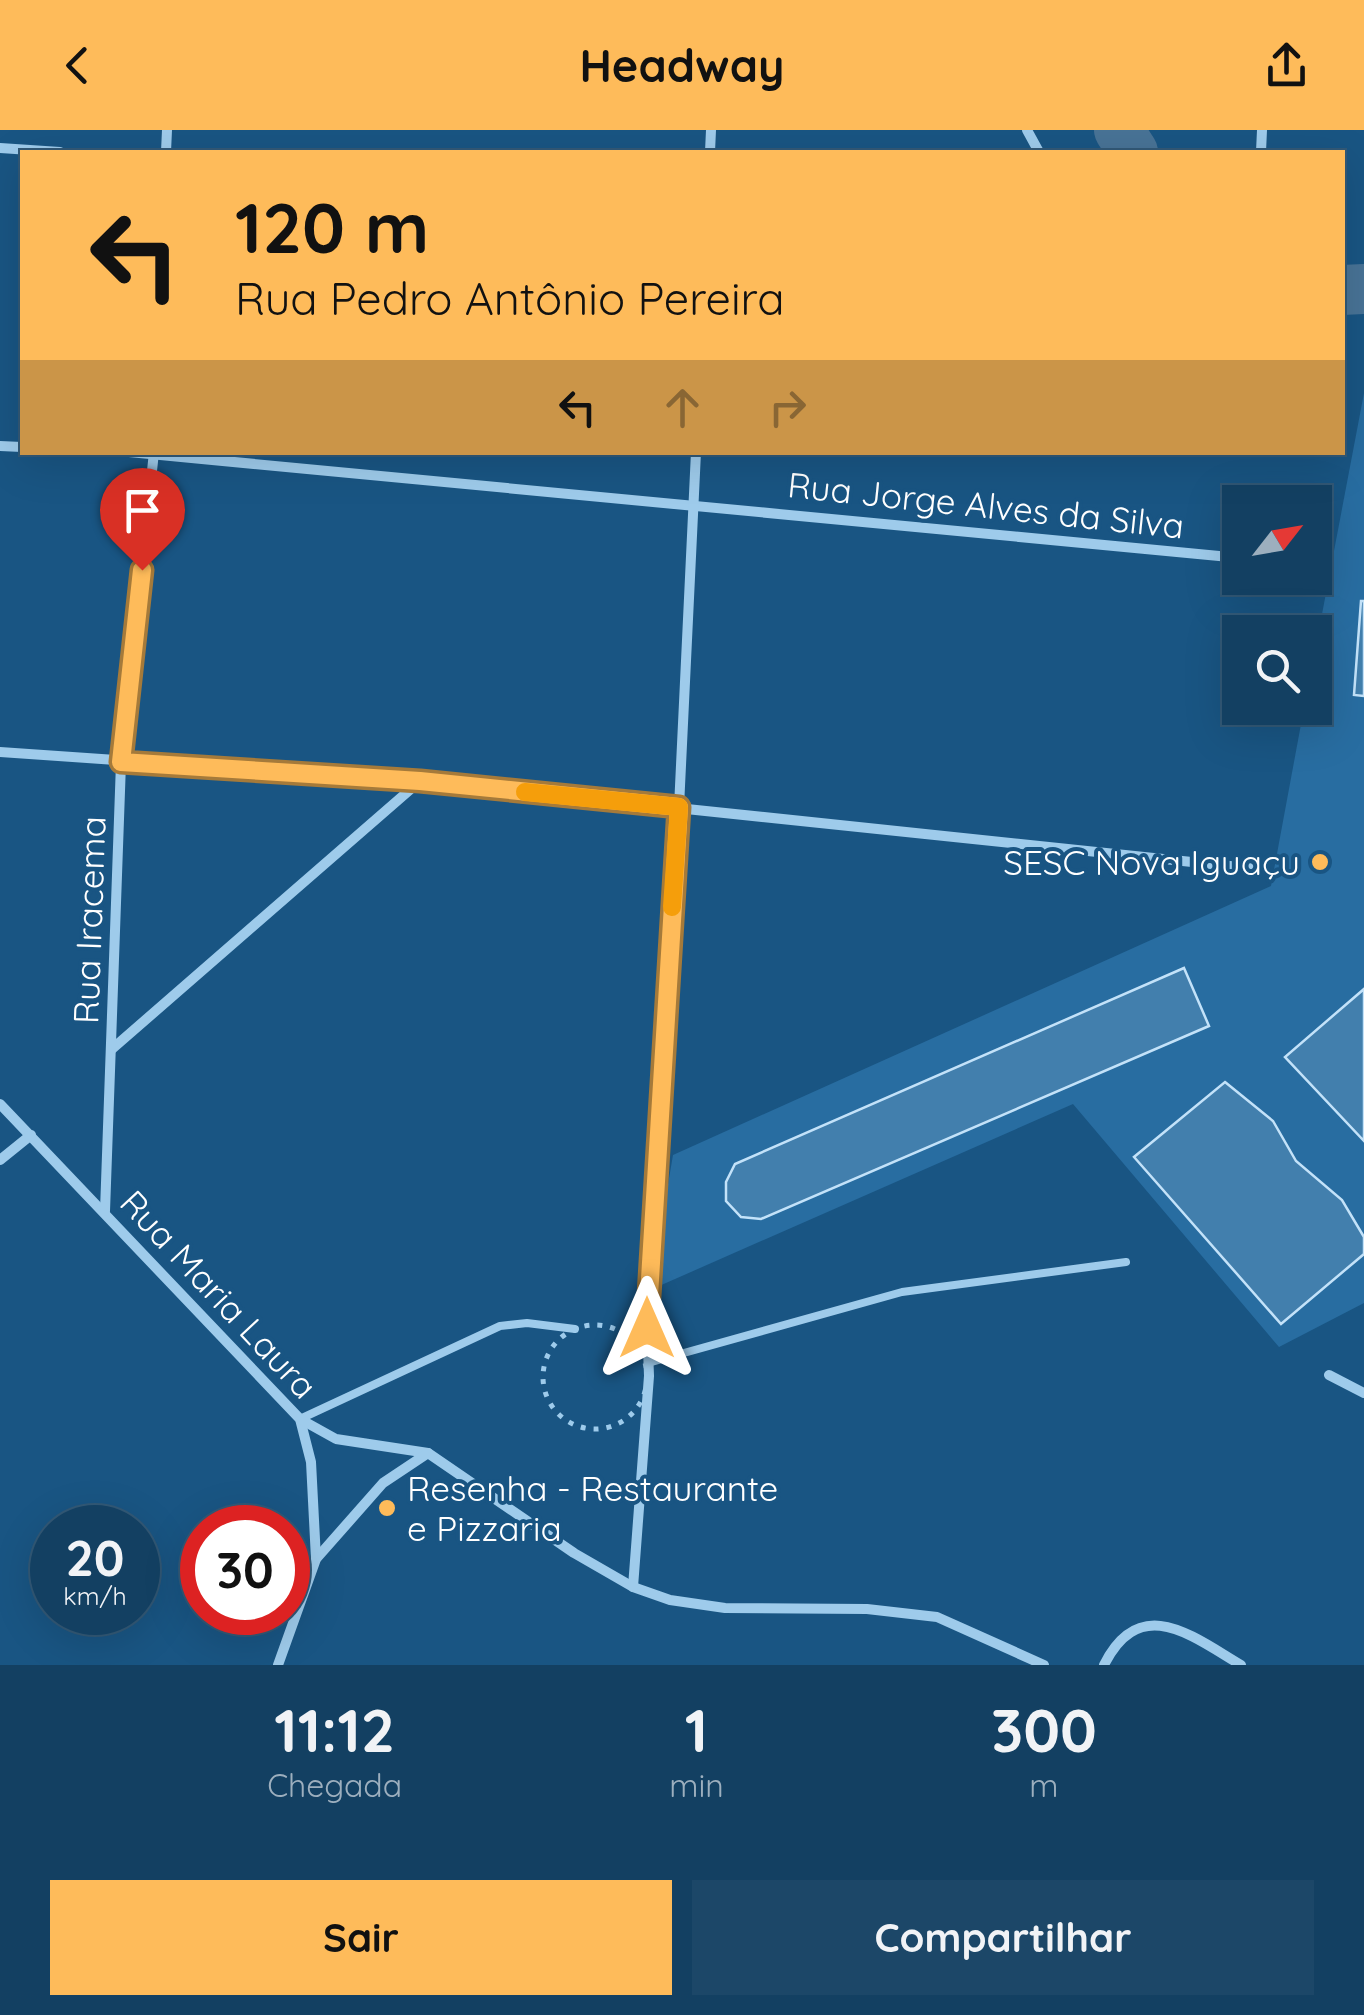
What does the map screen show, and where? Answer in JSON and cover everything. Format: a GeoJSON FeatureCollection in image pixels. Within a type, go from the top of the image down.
{"type":"FeatureCollection","features":[{"type":"Feature","properties":{"kind":"street"},"geometry":{"type":"LineString","coordinates":[[0,148],[30,150]]}},
{"type":"Feature","properties":{"kind":"street","name":"Rua Iracema"},"geometry":{"type":"LineString","coordinates":[[106,1211],[121,762],[154,455]]}},
{"type":"Feature","properties":{"kind":"street","name":"Rua Jorge Alves da Silva"},"geometry":{"type":"LineString","coordinates":[[175,455],[1222,556]]}},
{"type":"Feature","properties":{"kind":"street"},"geometry":{"type":"LineString","coordinates":[[633,1587],[649,1376],[646,1293],[679,807],[696,455]]}},
{"type":"Feature","properties":{"kind":"street"},"geometry":{"type":"LineString","coordinates":[[0,752],[420,781],[1249,868]]}},
{"type":"Feature","properties":{"kind":"street"},"geometry":{"type":"LineString","coordinates":[[112,1049],[420,781]]}},
{"type":"Feature","properties":{"kind":"street","name":"Rua Maria Laura"},"geometry":{"type":"LineString","coordinates":[[0,1104],[106,1211],[300,1420],[311,1462],[316,1559]]}},
{"type":"Feature","properties":{"kind":"street"},"geometry":{"type":"LineString","coordinates":[[0,1160],[31,1136]]}},
{"type":"Feature","properties":{"kind":"street"},"geometry":{"type":"LineString","coordinates":[[1329,1375],[1364,1393]]}},
{"type":"Feature","properties":{"kind":"street"},"geometry":{"type":"LineString","coordinates":[[300,1420],[336,1438],[428,1453],[574,1554],[633,1587],[695,1606],[867,1610],[937,1617],[1044,1665]]}},
{"type":"Feature","properties":{"kind":"street"},"geometry":{"type":"LineString","coordinates":[[278,1665],[316,1559],[383,1484],[428,1453]]}},
{"type":"Feature","properties":{"kind":"street"},"geometry":{"type":"LineString","coordinates":[[1104,1665],[1128,1634],[1158,1624],[1180,1629],[1241,1665]]}},
{"type":"Feature","properties":{"kind":"lane"},"geometry":{"type":"LineString","coordinates":[[648,1363],[902,1292],[1126,1262]]}},
{"type":"Feature","properties":{"kind":"lane"},"geometry":{"type":"LineString","coordinates":[[300,1420],[500,1326],[527,1323],[575,1329]]}},
{"type":"Feature","properties":{"kind":"path"},"geometry":{"type":"LineString","coordinates":[[602,1325],[620,1331],[644,1358],[649,1376],[638,1407],[627,1420],[596,1430],[564,1420],[552,1409],[542,1378],[554,1344],[575,1329],[602,1325]]}},
{"type":"Feature","properties":{"kind":"shaded area","name":"SESC Nova Iguaçu"},"geometry":{"type":"Polygon","coordinates":[[[1364,393],[1364,1303],[1279,1347],[1073,1104],[650,1290],[673,1155],[1271,886],[1301,725],[1332,725],[1332,615],[1322,615],[1326,595],[1332,595],[1332,561],[1364,393]]]}},
{"type":"Feature","properties":{"kind":"building"},"geometry":{"type":"Polygon","coordinates":[[[1364,601],[1364,696],[1354,695],[1364,601]]]}},
{"type":"Feature","properties":{"kind":"building"},"geometry":{"type":"Polygon","coordinates":[[[1184,968],[1209,1026],[761,1219],[741,1217],[726,1201],[726,1182],[735,1164],[1184,968]]]}},
{"type":"Feature","properties":{"kind":"building"},"geometry":{"type":"Polygon","coordinates":[[[1364,989],[1364,1141],[1285,1057],[1364,989]]]}},
{"type":"Feature","properties":{"kind":"building"},"geometry":{"type":"Polygon","coordinates":[[[1225,1082],[1273,1121],[1296,1161],[1342,1200],[1364,1237],[1364,1254],[1281,1324],[1134,1157],[1225,1082]]]}},
{"type":"Feature","properties":{"kind":"waterway"},"geometry":{"type":"LineString","coordinates":[[1119,130],[1132,150]]}},
{"type":"Feature","properties":{"kind":"waterway"},"geometry":{"type":"LineString","coordinates":[[1345,290],[1364,289]]}},
{"type":"Feature","properties":{"kind":"slow traffic"},"geometry":{"type":"LineString","coordinates":[[525,792],[679,807],[672,907]]}},
{"type":"Feature","properties":{"kind":"place","name":"SESC Nova Iguaçu"},"geometry":{"type":"Point","coordinates":[1320,862]}},
{"type":"Feature","properties":{"kind":"place","name":"Resenha - Restaurante e Pizzaria"},"geometry":{"type":"Point","coordinates":[387,1508]}},
{"type":"Feature","properties":{"kind":"route"},"geometry":{"type":"LineString","coordinates":[[142,570],[121,762],[420,781],[679,807],[646,1293],[647,1328]]}}]}
